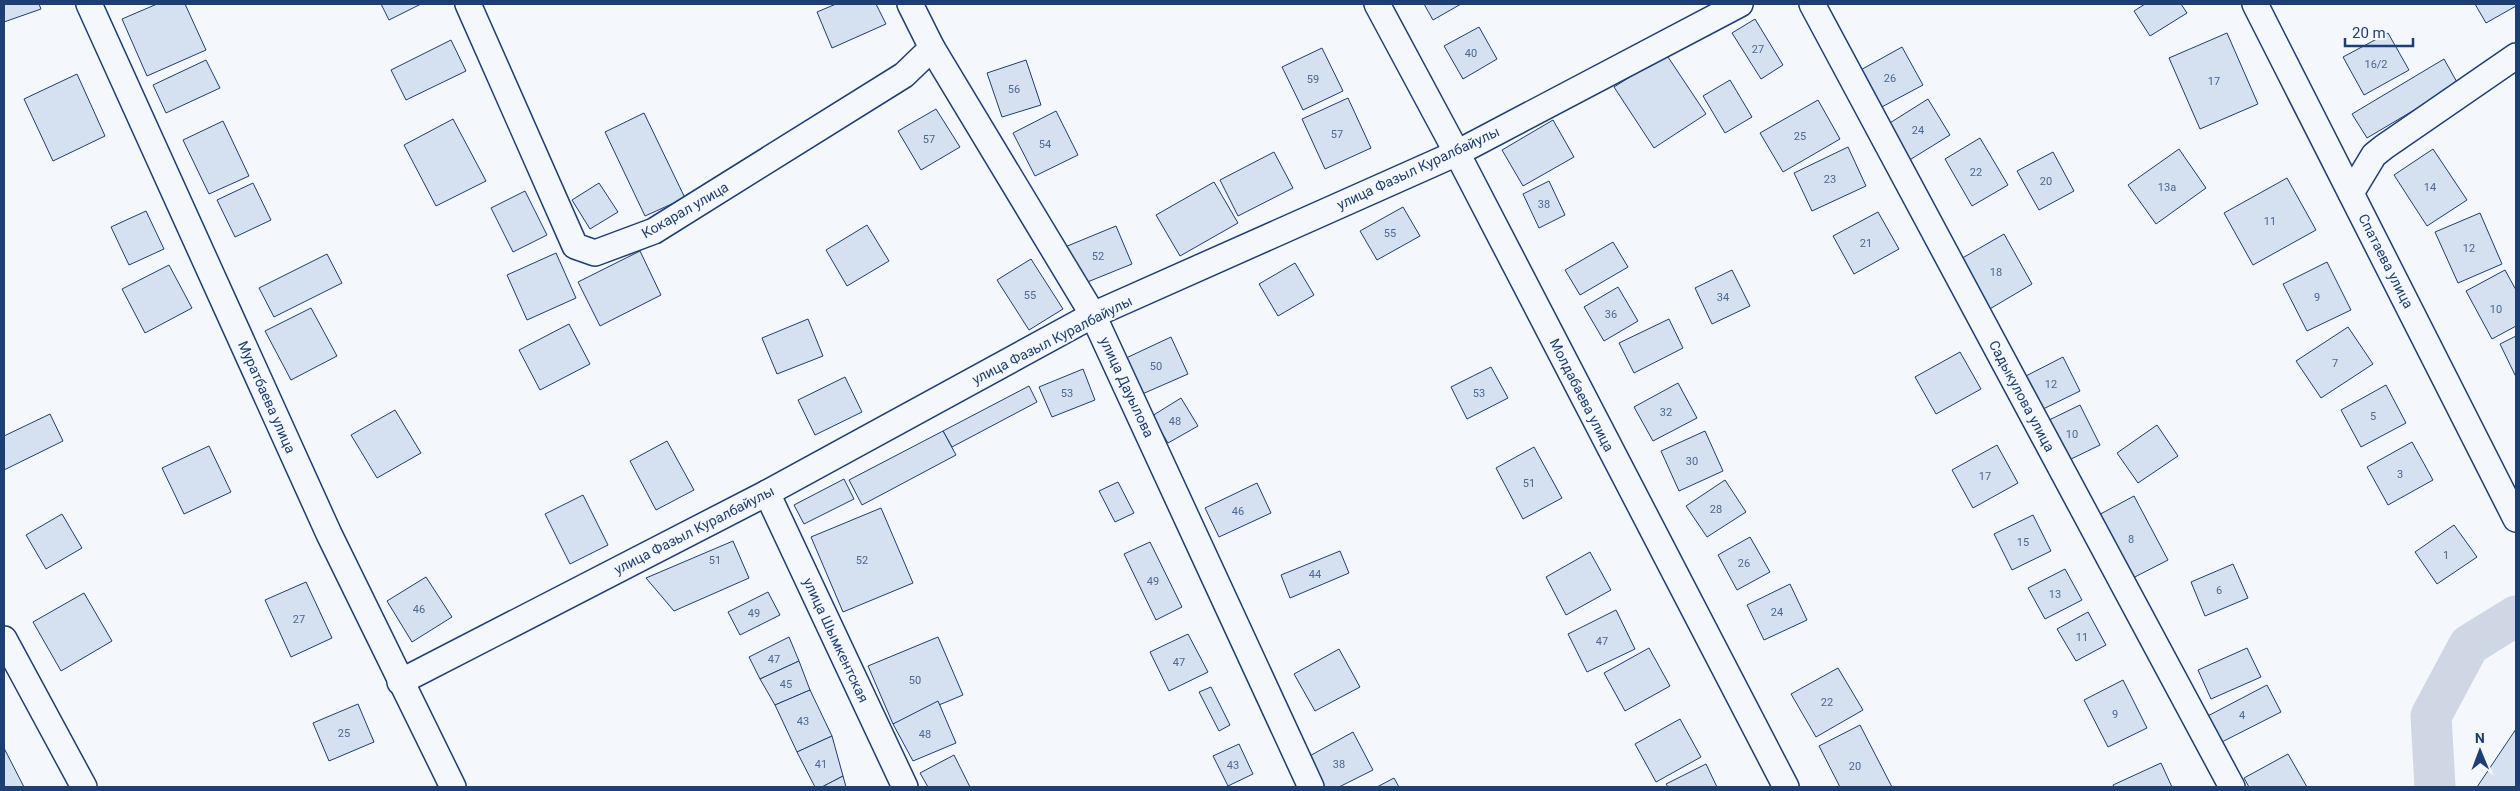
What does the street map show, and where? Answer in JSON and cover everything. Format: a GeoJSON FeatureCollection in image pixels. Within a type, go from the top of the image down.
{"type":"FeatureCollection","features":[{"type":"Feature","properties":{"kind":"street","name":"Муратбаева улица"},"geometry":{"type":"LineString","coordinates":[[89,4],[329,534],[453,787]]}},
{"type":"Feature","properties":{"kind":"street","name":"Кокарал улица"},"geometry":{"type":"LineString","coordinates":[[468,4],[575,246],[595,253],[654,231],[904,74],[932,48]]}},
{"type":"Feature","properties":{"kind":"street","name":"улица Дауылова"},"geometry":{"type":"LineString","coordinates":[[910,4],[932,48],[1093,315],[1311,787]]}},
{"type":"Feature","properties":{"kind":"street","name":"Молдабаева улица"},"geometry":{"type":"LineString","coordinates":[[1377,4],[1457,153],[1786,787]]}},
{"type":"Feature","properties":{"kind":"street","name":"улица Фазыл Куралбайулы"},"geometry":{"type":"LineString","coordinates":[[400,682],[767,493],[1093,315],[1457,153],[1740,4]]}},
{"type":"Feature","properties":{"kind":"street","name":"Садыкулова улица"},"geometry":{"type":"LineString","coordinates":[[1812,4],[2232,787]]}},
{"type":"Feature","properties":{"kind":"street","name":"Спатаева улица"},"geometry":{"type":"LineString","coordinates":[[2255,4],[2516,519]]}},
{"type":"Feature","properties":{"kind":"street"},"geometry":{"type":"LineString","coordinates":[[2351,193],[2374,155],[2384,146],[2516,56]]}},
{"type":"Feature","properties":{"kind":"street","name":"улица Шымкентская"},"geometry":{"type":"LineString","coordinates":[[767,493],[906,787]]}},
{"type":"Feature","properties":{"kind":"street"},"geometry":{"type":"LineString","coordinates":[[4,639],[84,787]]}},
{"type":"Feature","properties":{"kind":"building"},"geometry":{"type":"Polygon","coordinates":[[[4,4],[39,4],[41,9],[4,22],[4,4]]]}},
{"type":"Feature","properties":{"kind":"building"},"geometry":{"type":"Polygon","coordinates":[[[157,4],[185,4],[206,50],[147,76],[122,19],[157,4]]]}},
{"type":"Feature","properties":{"kind":"building"},"geometry":{"type":"Polygon","coordinates":[[[381,4],[421,4],[389,20],[381,4]]]}},
{"type":"Feature","properties":{"kind":"building"},"geometry":{"type":"Polygon","coordinates":[[[836,4],[876,4],[886,24],[832,48],[817,12],[836,4]]]}},
{"type":"Feature","properties":{"kind":"building"},"geometry":{"type":"Polygon","coordinates":[[[1424,4],[1461,4],[1433,20],[1424,4]]]}},
{"type":"Feature","properties":{"kind":"building"},"geometry":{"type":"Polygon","coordinates":[[[2145,4],[2181,4],[2187,13],[2150,36],[2134,11],[2145,4]]]}},
{"type":"Feature","properties":{"kind":"building"},"geometry":{"type":"Polygon","coordinates":[[[2475,4],[2516,4],[2516,6],[2486,23],[2475,4]]]}},
{"type":"Feature","properties":{"kind":"building"},"geometry":{"type":"Polygon","coordinates":[[[1755,19],[1783,65],[1761,79],[1732,33],[1755,19]]]}},
{"type":"Feature","properties":{"kind":"building"},"geometry":{"type":"Polygon","coordinates":[[[1479,27],[1497,59],[1463,79],[1444,46],[1479,27]]]}},
{"type":"Feature","properties":{"kind":"building"},"geometry":{"type":"Polygon","coordinates":[[[2227,33],[2258,104],[2200,129],[2169,58],[2227,33]]]}},
{"type":"Feature","properties":{"kind":"building"},"geometry":{"type":"Polygon","coordinates":[[[2388,33],[2409,70],[2364,95],[2343,57],[2388,33]]]}},
{"type":"Feature","properties":{"kind":"building"},"geometry":{"type":"Polygon","coordinates":[[[451,40],[466,71],[406,100],[391,70],[451,40]]]}},
{"type":"Feature","properties":{"kind":"building"},"geometry":{"type":"Polygon","coordinates":[[[1902,47],[1923,85],[1878,109],[1857,72],[1902,47]]]}},
{"type":"Feature","properties":{"kind":"building"},"geometry":{"type":"Polygon","coordinates":[[[1322,48],[1343,91],[1303,110],[1282,67],[1322,48]]]}},
{"type":"Feature","properties":{"kind":"building"},"geometry":{"type":"Polygon","coordinates":[[[1666,54],[1706,114],[1654,148],[1614,87],[1666,54]]]}},
{"type":"Feature","properties":{"kind":"building"},"geometry":{"type":"Polygon","coordinates":[[[2444,59],[2458,84],[2367,138],[2352,114],[2444,59]]]}},
{"type":"Feature","properties":{"kind":"building"},"geometry":{"type":"Polygon","coordinates":[[[206,60],[220,88],[166,113],[153,85],[206,60]]]}},
{"type":"Feature","properties":{"kind":"building"},"geometry":{"type":"Polygon","coordinates":[[[1026,60],[1041,105],[1002,117],[987,73],[1026,60]]]}},
{"type":"Feature","properties":{"kind":"building"},"geometry":{"type":"Polygon","coordinates":[[[77,74],[105,136],[53,161],[24,99],[77,74]]]}},
{"type":"Feature","properties":{"kind":"building"},"geometry":{"type":"Polygon","coordinates":[[[1730,80],[1752,117],[1725,133],[1703,96],[1730,80]]]}},
{"type":"Feature","properties":{"kind":"building"},"geometry":{"type":"Polygon","coordinates":[[[1348,98],[1371,148],[1325,169],[1302,119],[1348,98]]]}},
{"type":"Feature","properties":{"kind":"building"},"geometry":{"type":"Polygon","coordinates":[[[1928,99],[1950,135],[1908,161],[1885,126],[1928,99]]]}},
{"type":"Feature","properties":{"kind":"building"},"geometry":{"type":"Polygon","coordinates":[[[1818,100],[1840,139],[1783,172],[1760,133],[1818,100]]]}},
{"type":"Feature","properties":{"kind":"building"},"geometry":{"type":"Polygon","coordinates":[[[936,109],[960,147],[921,170],[898,131],[936,109]]]}},
{"type":"Feature","properties":{"kind":"building"},"geometry":{"type":"Polygon","coordinates":[[[1056,111],[1078,155],[1035,176],[1013,133],[1056,111]]]}},
{"type":"Feature","properties":{"kind":"building"},"geometry":{"type":"Polygon","coordinates":[[[644,113],[685,198],[645,216],[605,132],[644,113]]]}},
{"type":"Feature","properties":{"kind":"building"},"geometry":{"type":"Polygon","coordinates":[[[453,119],[486,181],[436,206],[404,145],[453,119]]]}},
{"type":"Feature","properties":{"kind":"building"},"geometry":{"type":"Polygon","coordinates":[[[1553,120],[1574,157],[1523,186],[1502,150],[1553,120]]]}},
{"type":"Feature","properties":{"kind":"building"},"geometry":{"type":"Polygon","coordinates":[[[223,121],[249,176],[209,194],[183,140],[223,121]]]}},
{"type":"Feature","properties":{"kind":"building"},"geometry":{"type":"Polygon","coordinates":[[[1980,138],[2008,185],[1972,206],[1945,159],[1980,138]]]}},
{"type":"Feature","properties":{"kind":"building"},"geometry":{"type":"Polygon","coordinates":[[[1848,147],[1866,186],[1812,211],[1794,173],[1848,147]]]}},
{"type":"Feature","properties":{"kind":"building"},"geometry":{"type":"Polygon","coordinates":[[[2179,149],[2206,188],[2156,224],[2128,185],[2179,149]]]}},
{"type":"Feature","properties":{"kind":"building"},"geometry":{"type":"Polygon","coordinates":[[[2433,149],[2467,200],[2427,226],[2394,175],[2433,149]]]}},
{"type":"Feature","properties":{"kind":"building"},"geometry":{"type":"Polygon","coordinates":[[[1274,152],[1293,188],[1238,216],[1220,180],[1274,152]]]}},
{"type":"Feature","properties":{"kind":"building"},"geometry":{"type":"Polygon","coordinates":[[[2053,152],[2074,191],[2039,210],[2017,171],[2053,152]]]}},
{"type":"Feature","properties":{"kind":"building"},"geometry":{"type":"Polygon","coordinates":[[[2287,178],[2316,230],[2253,265],[2224,213],[2287,178]]]}},
{"type":"Feature","properties":{"kind":"building"},"geometry":{"type":"Polygon","coordinates":[[[1549,181],[1565,215],[1539,228],[1523,194],[1549,181]]]}},
{"type":"Feature","properties":{"kind":"building"},"geometry":{"type":"Polygon","coordinates":[[[1214,182],[1238,223],[1180,256],[1156,215],[1214,182]]]}},
{"type":"Feature","properties":{"kind":"building"},"geometry":{"type":"Polygon","coordinates":[[[253,183],[271,220],[235,237],[217,200],[253,183]]]}},
{"type":"Feature","properties":{"kind":"building"},"geometry":{"type":"Polygon","coordinates":[[[599,183],[618,212],[590,229],[572,200],[599,183]]]}},
{"type":"Feature","properties":{"kind":"building"},"geometry":{"type":"Polygon","coordinates":[[[525,191],[547,235],[513,252],[491,208],[525,191]]]}},
{"type":"Feature","properties":{"kind":"building"},"geometry":{"type":"Polygon","coordinates":[[[1403,207],[1420,236],[1377,260],[1360,231],[1403,207]]]}},
{"type":"Feature","properties":{"kind":"building"},"geometry":{"type":"Polygon","coordinates":[[[146,211],[164,249],[129,265],[111,227],[146,211]]]}},
{"type":"Feature","properties":{"kind":"building"},"geometry":{"type":"Polygon","coordinates":[[[1878,212],[1899,249],[1854,274],[1833,236],[1878,212]]]}},
{"type":"Feature","properties":{"kind":"building"},"geometry":{"type":"Polygon","coordinates":[[[2480,213],[2502,264],[2458,283],[2435,232],[2480,213]]]}},
{"type":"Feature","properties":{"kind":"building"},"geometry":{"type":"Polygon","coordinates":[[[867,225],[889,261],[847,286],[826,250],[867,225]]]}},
{"type":"Feature","properties":{"kind":"building"},"geometry":{"type":"Polygon","coordinates":[[[1116,226],[1132,264],[1080,285],[1065,247],[1116,226]]]}},
{"type":"Feature","properties":{"kind":"building"},"geometry":{"type":"Polygon","coordinates":[[[2004,234],[2032,284],[1988,310],[1959,260],[2004,234]]]}},
{"type":"Feature","properties":{"kind":"building"},"geometry":{"type":"Polygon","coordinates":[[[1613,242],[1628,267],[1580,295],[1565,270],[1613,242]]]}},
{"type":"Feature","properties":{"kind":"building"},"geometry":{"type":"Polygon","coordinates":[[[640,251],[661,295],[600,326],[578,282],[640,251]]]}},
{"type":"Feature","properties":{"kind":"building"},"geometry":{"type":"Polygon","coordinates":[[[556,253],[576,298],[527,320],[507,275],[556,253]]]}},
{"type":"Feature","properties":{"kind":"building"},"geometry":{"type":"Polygon","coordinates":[[[327,254],[342,283],[274,317],[259,288],[327,254]]]}},
{"type":"Feature","properties":{"kind":"building"},"geometry":{"type":"Polygon","coordinates":[[[1031,259],[1063,309],[1029,330],[997,280],[1031,259]]]}},
{"type":"Feature","properties":{"kind":"building"},"geometry":{"type":"Polygon","coordinates":[[[2327,262],[2351,310],[2307,331],[2283,284],[2327,262]]]}},
{"type":"Feature","properties":{"kind":"building"},"geometry":{"type":"Polygon","coordinates":[[[1295,263],[1314,295],[1278,316],[1259,284],[1295,263]]]}},
{"type":"Feature","properties":{"kind":"building"},"geometry":{"type":"Polygon","coordinates":[[[169,265],[192,308],[145,333],[122,289],[169,265]]]}},
{"type":"Feature","properties":{"kind":"building"},"geometry":{"type":"Polygon","coordinates":[[[1732,270],[1750,306],[1712,324],[1695,288],[1732,270]]]}},
{"type":"Feature","properties":{"kind":"building"},"geometry":{"type":"Polygon","coordinates":[[[2505,270],[2516,290],[2516,326],[2492,339],[2466,291],[2505,270]]]}},
{"type":"Feature","properties":{"kind":"building"},"geometry":{"type":"Polygon","coordinates":[[[1618,287],[1638,321],[1604,341],[1584,307],[1618,287]]]}},
{"type":"Feature","properties":{"kind":"building"},"geometry":{"type":"Polygon","coordinates":[[[311,308],[337,356],[291,380],[265,331],[311,308]]]}},
{"type":"Feature","properties":{"kind":"building"},"geometry":{"type":"Polygon","coordinates":[[[808,319],[823,356],[777,374],[762,338],[808,319]]]}},
{"type":"Feature","properties":{"kind":"building"},"geometry":{"type":"Polygon","coordinates":[[[1669,319],[1683,348],[1634,373],[1619,343],[1669,319]]]}},
{"type":"Feature","properties":{"kind":"building"},"geometry":{"type":"Polygon","coordinates":[[[569,324],[590,364],[540,390],[519,350],[569,324]]]}},
{"type":"Feature","properties":{"kind":"building"},"geometry":{"type":"Polygon","coordinates":[[[2348,327],[2373,364],[2321,398],[2296,361],[2348,327]]]}},
{"type":"Feature","properties":{"kind":"building"},"geometry":{"type":"Polygon","coordinates":[[[2516,336],[2516,377],[2500,344],[2516,336]]]}},
{"type":"Feature","properties":{"kind":"building"},"geometry":{"type":"Polygon","coordinates":[[[1171,337],[1188,374],[1140,395],[1124,359],[1171,337]]]}},
{"type":"Feature","properties":{"kind":"building"},"geometry":{"type":"Polygon","coordinates":[[[1960,352],[1981,389],[1936,414],[1915,377],[1960,352]]]}},
{"type":"Feature","properties":{"kind":"building"},"geometry":{"type":"Polygon","coordinates":[[[2063,357],[2080,391],[2039,411],[2022,378],[2063,357]]]}},
{"type":"Feature","properties":{"kind":"building"},"geometry":{"type":"Polygon","coordinates":[[[1491,367],[1508,398],[1467,419],[1451,387],[1491,367]]]}},
{"type":"Feature","properties":{"kind":"building"},"geometry":{"type":"Polygon","coordinates":[[[1083,369],[1095,400],[1052,417],[1039,387],[1083,369]]]}},
{"type":"Feature","properties":{"kind":"building"},"geometry":{"type":"Polygon","coordinates":[[[845,377],[862,412],[815,435],[798,400],[845,377]]]}},
{"type":"Feature","properties":{"kind":"building"},"geometry":{"type":"Polygon","coordinates":[[[1678,383],[1697,418],[1653,441],[1634,407],[1678,383]]]}},
{"type":"Feature","properties":{"kind":"building"},"geometry":{"type":"Polygon","coordinates":[[[2386,385],[2406,423],[2361,447],[2341,410],[2386,385]]]}},
{"type":"Feature","properties":{"kind":"building"},"geometry":{"type":"Polygon","coordinates":[[[1029,386],[1037,402],[952,447],[943,431],[1029,386]]]}},
{"type":"Feature","properties":{"kind":"building"},"geometry":{"type":"Polygon","coordinates":[[[1181,398],[1198,426],[1168,443],[1152,416],[1181,398]]]}},
{"type":"Feature","properties":{"kind":"building"},"geometry":{"type":"Polygon","coordinates":[[[2080,405],[2100,445],[2065,462],[2045,422],[2080,405]]]}},
{"type":"Feature","properties":{"kind":"building"},"geometry":{"type":"Polygon","coordinates":[[[395,410],[421,453],[377,478],[351,435],[395,410]]]}},
{"type":"Feature","properties":{"kind":"building"},"geometry":{"type":"Polygon","coordinates":[[[50,414],[63,441],[4,470],[4,436],[50,414]]]}},
{"type":"Feature","properties":{"kind":"building"},"geometry":{"type":"Polygon","coordinates":[[[2157,425],[2178,456],[2138,483],[2117,453],[2157,425]]]}},
{"type":"Feature","properties":{"kind":"building"},"geometry":{"type":"Polygon","coordinates":[[[943,431],[956,455],[862,505],[849,480],[943,431]]]}},
{"type":"Feature","properties":{"kind":"building"},"geometry":{"type":"Polygon","coordinates":[[[1705,431],[1723,471],[1679,491],[1661,451],[1705,431]]]}},
{"type":"Feature","properties":{"kind":"building"},"geometry":{"type":"Polygon","coordinates":[[[667,441],[694,490],[656,510],[630,461],[667,441]]]}},
{"type":"Feature","properties":{"kind":"building"},"geometry":{"type":"Polygon","coordinates":[[[2412,442],[2433,480],[2388,505],[2367,467],[2412,442]]]}},
{"type":"Feature","properties":{"kind":"building"},"geometry":{"type":"Polygon","coordinates":[[[1997,445],[2018,483],[1973,508],[1952,470],[1997,445]]]}},
{"type":"Feature","properties":{"kind":"building"},"geometry":{"type":"Polygon","coordinates":[[[209,446],[231,492],[184,514],[162,468],[209,446]]]}},
{"type":"Feature","properties":{"kind":"building"},"geometry":{"type":"Polygon","coordinates":[[[1534,447],[1562,498],[1523,519],[1496,468],[1534,447]]]}},
{"type":"Feature","properties":{"kind":"building"},"geometry":{"type":"Polygon","coordinates":[[[844,479],[854,499],[804,524],[794,505],[844,479]]]}},
{"type":"Feature","properties":{"kind":"building"},"geometry":{"type":"Polygon","coordinates":[[[1725,480],[1746,512],[1707,537],[1686,506],[1725,480]]]}},
{"type":"Feature","properties":{"kind":"building"},"geometry":{"type":"Polygon","coordinates":[[[1118,482],[1134,513],[1115,522],[1099,491],[1118,482]]]}},
{"type":"Feature","properties":{"kind":"building"},"geometry":{"type":"Polygon","coordinates":[[[1257,483],[1271,513],[1219,537],[1205,508],[1257,483]]]}},
{"type":"Feature","properties":{"kind":"building"},"geometry":{"type":"Polygon","coordinates":[[[583,495],[608,545],[570,564],[545,514],[583,495]]]}},
{"type":"Feature","properties":{"kind":"building"},"geometry":{"type":"Polygon","coordinates":[[[2134,496],[2168,560],[2127,581],[2093,518],[2134,496]]]}},
{"type":"Feature","properties":{"kind":"building"},"geometry":{"type":"Polygon","coordinates":[[[881,508],[913,583],[843,612],[811,537],[881,508]]]}},
{"type":"Feature","properties":{"kind":"building"},"geometry":{"type":"Polygon","coordinates":[[[62,514],[82,548],[46,569],[26,535],[62,514]]]}},
{"type":"Feature","properties":{"kind":"building"},"geometry":{"type":"Polygon","coordinates":[[[2033,515],[2051,551],[2012,570],[1994,534],[2033,515]]]}},
{"type":"Feature","properties":{"kind":"building"},"geometry":{"type":"Polygon","coordinates":[[[2454,525],[2477,557],[2437,584],[2415,552],[2454,525]]]}},
{"type":"Feature","properties":{"kind":"building"},"geometry":{"type":"Polygon","coordinates":[[[1750,537],[1770,572],[1737,590],[1718,555],[1750,537]]]}},
{"type":"Feature","properties":{"kind":"building"},"geometry":{"type":"Polygon","coordinates":[[[733,541],[749,578],[674,611],[646,578],[733,541]]]}},
{"type":"Feature","properties":{"kind":"building"},"geometry":{"type":"Polygon","coordinates":[[[1150,542],[1182,607],[1156,620],[1124,554],[1150,542]]]}},
{"type":"Feature","properties":{"kind":"building"},"geometry":{"type":"Polygon","coordinates":[[[1340,551],[1349,573],[1290,598],[1281,575],[1340,551]]]}},
{"type":"Feature","properties":{"kind":"building"},"geometry":{"type":"Polygon","coordinates":[[[1590,552],[1611,590],[1566,615],[1546,577],[1590,552]]]}},
{"type":"Feature","properties":{"kind":"building"},"geometry":{"type":"Polygon","coordinates":[[[2233,564],[2248,598],[2205,616],[2191,582],[2233,564]]]}},
{"type":"Feature","properties":{"kind":"building"},"geometry":{"type":"Polygon","coordinates":[[[2065,569],[2082,600],[2045,619],[2028,588],[2065,569]]]}},
{"type":"Feature","properties":{"kind":"building"},"geometry":{"type":"Polygon","coordinates":[[[426,577],[452,617],[412,642],[387,601],[426,577]]]}},
{"type":"Feature","properties":{"kind":"building"},"geometry":{"type":"Polygon","coordinates":[[[306,582],[332,638],[291,657],[265,600],[306,582]]]}},
{"type":"Feature","properties":{"kind":"building"},"geometry":{"type":"Polygon","coordinates":[[[1790,584],[1807,620],[1764,640],[1747,605],[1790,584]]]}},
{"type":"Feature","properties":{"kind":"building"},"geometry":{"type":"Polygon","coordinates":[[[768,592],[780,615],[740,635],[728,612],[768,592]]]}},
{"type":"Feature","properties":{"kind":"building"},"geometry":{"type":"Polygon","coordinates":[[[84,593],[112,641],[61,671],[33,622],[84,593]]]}},
{"type":"Feature","properties":{"kind":"building"},"geometry":{"type":"Polygon","coordinates":[[[1616,610],[1635,649],[1587,672],[1568,634],[1616,610]]]}},
{"type":"Feature","properties":{"kind":"building"},"geometry":{"type":"Polygon","coordinates":[[[2088,612],[2106,645],[2076,661],[2057,629],[2088,612]]]}},
{"type":"Feature","properties":{"kind":"building"},"geometry":{"type":"Polygon","coordinates":[[[1188,634],[1208,672],[1169,691],[1150,652],[1188,634]]]}},
{"type":"Feature","properties":{"kind":"building"},"geometry":{"type":"Polygon","coordinates":[[[789,637],[799,661],[760,679],[749,657],[789,637]]]}},
{"type":"Feature","properties":{"kind":"building"},"geometry":{"type":"Polygon","coordinates":[[[938,637],[963,695],[893,724],[868,666],[938,637]]]}},
{"type":"Feature","properties":{"kind":"building"},"geometry":{"type":"Polygon","coordinates":[[[1649,648],[1670,686],[1625,711],[1604,673],[1649,648]]]}},
{"type":"Feature","properties":{"kind":"building"},"geometry":{"type":"Polygon","coordinates":[[[2247,648],[2261,677],[2211,699],[2198,670],[2247,648]]]}},
{"type":"Feature","properties":{"kind":"building"},"geometry":{"type":"Polygon","coordinates":[[[1339,649],[1360,687],[1315,711],[1294,674],[1339,649]]]}},
{"type":"Feature","properties":{"kind":"building"},"geometry":{"type":"Polygon","coordinates":[[[799,661],[810,690],[775,705],[760,679],[799,661]]]}},
{"type":"Feature","properties":{"kind":"building"},"geometry":{"type":"Polygon","coordinates":[[[1838,668],[1863,710],[1816,737],[1791,694],[1838,668]]]}},
{"type":"Feature","properties":{"kind":"building"},"geometry":{"type":"Polygon","coordinates":[[[2123,680],[2147,728],[2108,747],[2084,700],[2123,680]]]}},
{"type":"Feature","properties":{"kind":"building"},"geometry":{"type":"Polygon","coordinates":[[[2267,685],[2281,712],[2216,745],[2202,719],[2267,685]]]}},
{"type":"Feature","properties":{"kind":"building"},"geometry":{"type":"Polygon","coordinates":[[[1211,687],[1230,725],[1219,731],[1199,692],[1211,687]]]}},
{"type":"Feature","properties":{"kind":"building"},"geometry":{"type":"Polygon","coordinates":[[[810,690],[832,736],[797,752],[775,705],[810,690]]]}},
{"type":"Feature","properties":{"kind":"building"},"geometry":{"type":"Polygon","coordinates":[[[938,701],[956,743],[913,761],[893,724],[938,701]]]}},
{"type":"Feature","properties":{"kind":"building"},"geometry":{"type":"Polygon","coordinates":[[[358,704],[374,742],[329,761],[313,723],[358,704]]]}},
{"type":"Feature","properties":{"kind":"building"},"geometry":{"type":"Polygon","coordinates":[[[1680,719],[1701,757],[1656,782],[1635,744],[1680,719]]]}},
{"type":"Feature","properties":{"kind":"building"},"geometry":{"type":"Polygon","coordinates":[[[1860,725],[1892,787],[1840,787],[1819,746],[1860,725]]]}},
{"type":"Feature","properties":{"kind":"building"},"geometry":{"type":"Polygon","coordinates":[[[2516,729],[2516,787],[2477,787],[2516,729]]]}},
{"type":"Feature","properties":{"kind":"building"},"geometry":{"type":"Polygon","coordinates":[[[1353,732],[1373,770],[1339,787],[1322,787],[1306,758],[1353,732]]]}},
{"type":"Feature","properties":{"kind":"building"},"geometry":{"type":"Polygon","coordinates":[[[832,736],[843,776],[822,787],[815,787],[797,752],[832,736]]]}},
{"type":"Feature","properties":{"kind":"building"},"geometry":{"type":"Polygon","coordinates":[[[1239,744],[1253,774],[1228,786],[1213,756],[1239,744]]]}},
{"type":"Feature","properties":{"kind":"building"},"geometry":{"type":"Polygon","coordinates":[[[4,748],[24,787],[4,787],[4,748]]]}},
{"type":"Feature","properties":{"kind":"building"},"geometry":{"type":"Polygon","coordinates":[[[2288,754],[2307,787],[2249,787],[2244,778],[2288,754]]]}},
{"type":"Feature","properties":{"kind":"building"},"geometry":{"type":"Polygon","coordinates":[[[954,755],[970,787],[928,787],[920,773],[954,755]]]}},
{"type":"Feature","properties":{"kind":"building"},"geometry":{"type":"Polygon","coordinates":[[[2161,763],[2172,787],[2114,787],[2113,785],[2161,763]]]}},
{"type":"Feature","properties":{"kind":"building"},"geometry":{"type":"Polygon","coordinates":[[[1706,764],[1717,787],[1668,787],[1666,784],[1706,764]]]}},
{"type":"Feature","properties":{"kind":"building"},"geometry":{"type":"Polygon","coordinates":[[[843,776],[846,787],[822,787],[843,776]]]}},
{"type":"Feature","properties":{"kind":"building"},"geometry":{"type":"Polygon","coordinates":[[[1394,778],[1399,787],[1377,787],[1394,778]]]}},
{"type":"Feature","properties":{"kind":"waterway"},"geometry":{"type":"LineString","coordinates":[[2435,787],[2431,716],[2469,645],[2516,616]]}}]}
